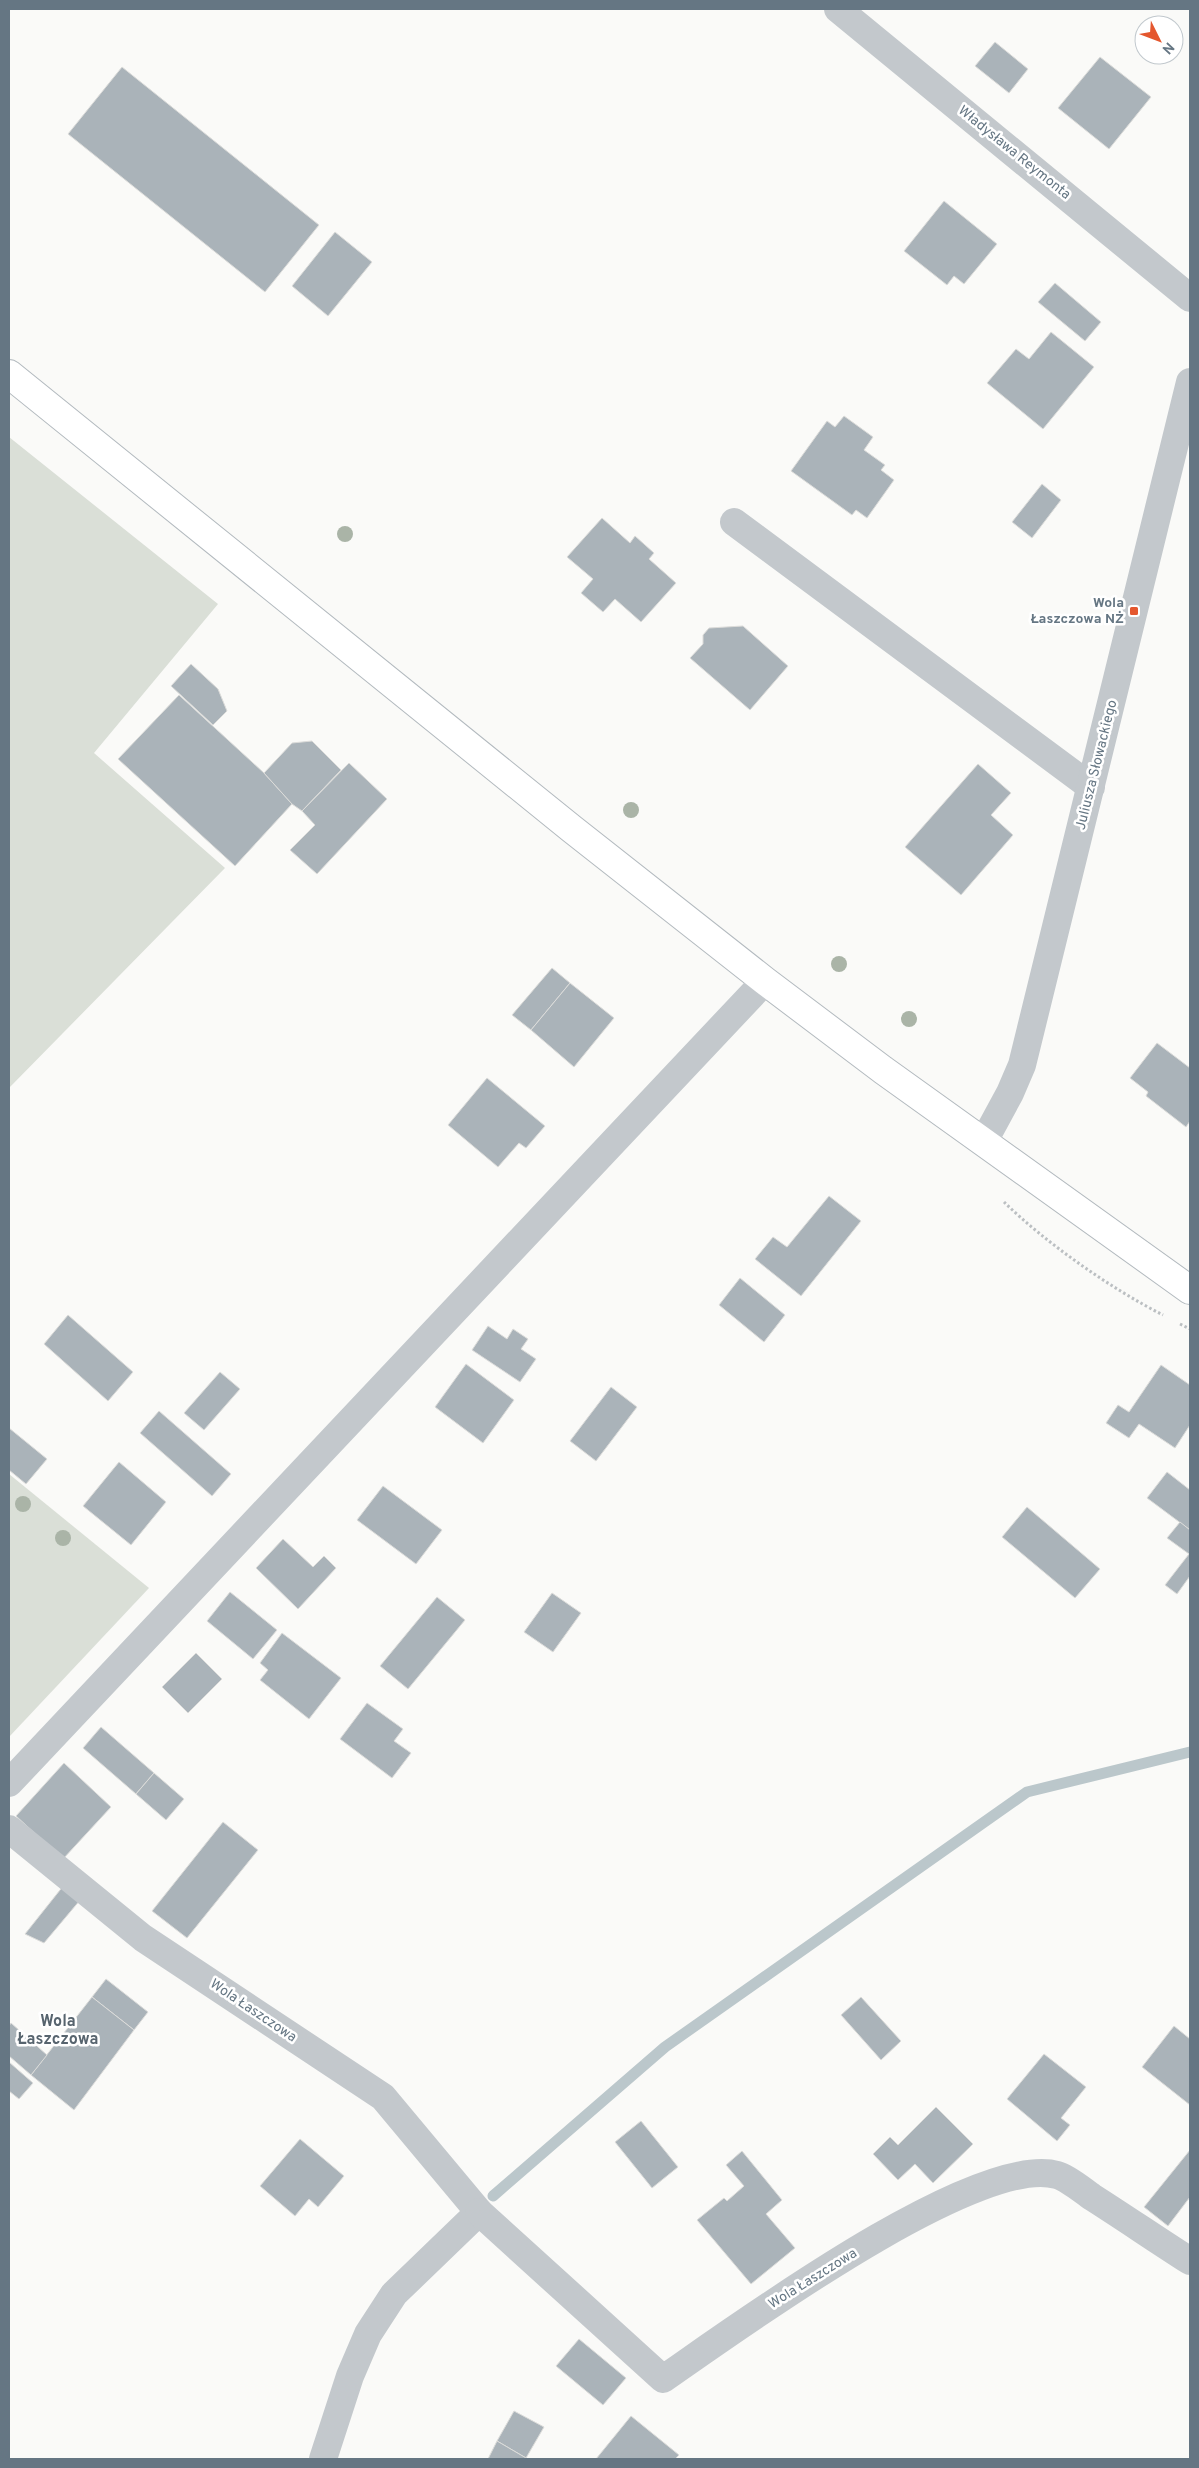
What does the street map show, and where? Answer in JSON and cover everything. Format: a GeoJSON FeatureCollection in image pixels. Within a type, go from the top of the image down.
{"type":"FeatureCollection","features":[{"type":"Feature","properties":{"kind":"main road"},"geometry":{"type":"LineString","coordinates":[[9,374],[572,829],[765,982],[883,1070],[984,1140],[1190,1290]]}},
{"type":"Feature","properties":{"kind":"street","name":"Władysława Reymonta"},"geometry":{"type":"LineString","coordinates":[[838,9],[1190,298]]}},
{"type":"Feature","properties":{"kind":"street","name":"Juliusza Słowackiego"},"geometry":{"type":"LineString","coordinates":[[984,1140],[1010,1093],[1022,1066],[1190,382]]}},
{"type":"Feature","properties":{"kind":"street"},"geometry":{"type":"LineString","coordinates":[[734,522],[1091,787]]}},
{"type":"Feature","properties":{"kind":"street"},"geometry":{"type":"LineString","coordinates":[[9,1783],[765,982]]}},
{"type":"Feature","properties":{"kind":"street","name":"Wola Łaszczowa"},"geometry":{"type":"LineString","coordinates":[[9,1829],[143,1938],[383,2097],[479,2212],[663,2379],[783,2297],[916,2216],[988,2183],[1025,2173],[1057,2175],[1190,2261]]}},
{"type":"Feature","properties":{"kind":"street"},"geometry":{"type":"LineString","coordinates":[[323,2459],[350,2376],[368,2334],[394,2294],[479,2212]]}},
{"type":"Feature","properties":{"kind":"shaded area"},"geometry":{"type":"Polygon","coordinates":[[[9,437],[218,604],[94,753],[225,868],[9,1088],[9,437]]]}},
{"type":"Feature","properties":{"kind":"shaded area"},"geometry":{"type":"Polygon","coordinates":[[[9,1474],[149,1588],[9,1737],[9,1474]]]}},
{"type":"Feature","properties":{"kind":"building"},"geometry":{"type":"Polygon","coordinates":[[[995,42],[1028,69],[1009,93],[975,66],[995,42]]]}},
{"type":"Feature","properties":{"kind":"building"},"geometry":{"type":"Polygon","coordinates":[[[1100,57],[1151,97],[1109,149],[1058,108],[1100,57]]]}},
{"type":"Feature","properties":{"kind":"building"},"geometry":{"type":"Polygon","coordinates":[[[122,67],[319,225],[265,292],[68,134],[122,67]]]}},
{"type":"Feature","properties":{"kind":"building"},"geometry":{"type":"Polygon","coordinates":[[[944,201],[997,244],[964,284],[954,276],[947,285],[904,251],[944,201]]]}},
{"type":"Feature","properties":{"kind":"building"},"geometry":{"type":"Polygon","coordinates":[[[335,232],[372,262],[328,316],[292,286],[335,232]]]}},
{"type":"Feature","properties":{"kind":"building"},"geometry":{"type":"Polygon","coordinates":[[[1055,283],[1101,322],[1085,341],[1038,302],[1055,283]]]}},
{"type":"Feature","properties":{"kind":"building"},"geometry":{"type":"Polygon","coordinates":[[[1051,332],[1094,367],[1043,429],[987,383],[1016,349],[1029,359],[1051,332]]]}},
{"type":"Feature","properties":{"kind":"building"},"geometry":{"type":"Polygon","coordinates":[[[844,416],[873,437],[864,450],[885,465],[881,470],[894,480],[867,518],[856,510],[852,515],[791,471],[827,421],[835,427],[844,416]]]}},
{"type":"Feature","properties":{"kind":"building"},"geometry":{"type":"Polygon","coordinates":[[[1042,484],[1061,500],[1032,538],[1012,522],[1042,484]]]}},
{"type":"Feature","properties":{"kind":"building"},"geometry":{"type":"Polygon","coordinates":[[[602,518],[630,543],[635,536],[654,553],[649,559],[676,583],[641,622],[615,599],[603,612],[581,593],[593,579],[567,557],[602,518]]]}},
{"type":"Feature","properties":{"kind":"building"},"geometry":{"type":"Polygon","coordinates":[[[743,626],[788,666],[750,710],[690,658],[703,644],[703,635],[709,628],[743,626]]]}},
{"type":"Feature","properties":{"kind":"building"},"geometry":{"type":"Polygon","coordinates":[[[191,664],[218,689],[227,711],[213,725],[171,686],[191,664]]]}},
{"type":"Feature","properties":{"kind":"building"},"geometry":{"type":"Polygon","coordinates":[[[179,695],[264,773],[292,804],[235,866],[118,759],[179,695]]]}},
{"type":"Feature","properties":{"kind":"building"},"geometry":{"type":"Polygon","coordinates":[[[312,741],[341,770],[302,811],[292,804],[264,773],[292,743],[312,741]]]}},
{"type":"Feature","properties":{"kind":"building"},"geometry":{"type":"Polygon","coordinates":[[[349,763],[387,799],[317,874],[290,850],[315,825],[302,811],[349,763]]]}},
{"type":"Feature","properties":{"kind":"building"},"geometry":{"type":"Polygon","coordinates":[[[978,764],[1011,793],[991,815],[1013,835],[961,895],[905,847],[978,764]]]}},
{"type":"Feature","properties":{"kind":"building"},"geometry":{"type":"Polygon","coordinates":[[[552,968],[570,983],[531,1030],[512,1015],[552,968]]]}},
{"type":"Feature","properties":{"kind":"building"},"geometry":{"type":"Polygon","coordinates":[[[570,983],[614,1018],[574,1067],[531,1030],[570,983]]]}},
{"type":"Feature","properties":{"kind":"building"},"geometry":{"type":"Polygon","coordinates":[[[1157,1043],[1190,1068],[1190,1121],[1186,1127],[1146,1096],[1148,1092],[1130,1078],[1157,1043]]]}},
{"type":"Feature","properties":{"kind":"building"},"geometry":{"type":"Polygon","coordinates":[[[487,1078],[545,1126],[526,1148],[519,1143],[498,1167],[448,1125],[487,1078]]]}},
{"type":"Feature","properties":{"kind":"building"},"geometry":{"type":"Polygon","coordinates":[[[829,1196],[861,1221],[801,1296],[755,1259],[773,1237],[787,1247],[829,1196]]]}},
{"type":"Feature","properties":{"kind":"building"},"geometry":{"type":"Polygon","coordinates":[[[740,1278],[785,1315],[764,1342],[719,1305],[740,1278]]]}},
{"type":"Feature","properties":{"kind":"building"},"geometry":{"type":"Polygon","coordinates":[[[68,1315],[133,1372],[108,1401],[44,1344],[68,1315]]]}},
{"type":"Feature","properties":{"kind":"building"},"geometry":{"type":"Polygon","coordinates":[[[488,1326],[507,1339],[513,1329],[528,1339],[521,1349],[536,1359],[520,1382],[472,1350],[488,1326]]]}},
{"type":"Feature","properties":{"kind":"building"},"geometry":{"type":"Polygon","coordinates":[[[466,1364],[514,1400],[483,1443],[435,1407],[466,1364]]]}},
{"type":"Feature","properties":{"kind":"building"},"geometry":{"type":"Polygon","coordinates":[[[1161,1365],[1190,1385],[1190,1425],[1175,1448],[1139,1424],[1129,1438],[1106,1423],[1118,1405],[1129,1412],[1161,1365]]]}},
{"type":"Feature","properties":{"kind":"building"},"geometry":{"type":"Polygon","coordinates":[[[220,1372],[240,1389],[204,1430],[184,1413],[220,1372]]]}},
{"type":"Feature","properties":{"kind":"building"},"geometry":{"type":"Polygon","coordinates":[[[611,1387],[637,1407],[596,1461],[570,1441],[611,1387]]]}},
{"type":"Feature","properties":{"kind":"building"},"geometry":{"type":"Polygon","coordinates":[[[159,1411],[231,1474],[212,1496],[140,1433],[159,1411]]]}},
{"type":"Feature","properties":{"kind":"building"},"geometry":{"type":"Polygon","coordinates":[[[9,1428],[47,1459],[26,1484],[9,1470],[9,1428]]]}},
{"type":"Feature","properties":{"kind":"building"},"geometry":{"type":"Polygon","coordinates":[[[119,1462],[166,1502],[131,1545],[83,1506],[119,1462]]]}},
{"type":"Feature","properties":{"kind":"building"},"geometry":{"type":"Polygon","coordinates":[[[1167,1472],[1190,1490],[1190,1530],[1147,1498],[1167,1472]]]}},
{"type":"Feature","properties":{"kind":"building"},"geometry":{"type":"Polygon","coordinates":[[[383,1486],[442,1530],[416,1564],[357,1520],[383,1486]]]}},
{"type":"Feature","properties":{"kind":"building"},"geometry":{"type":"Polygon","coordinates":[[[1027,1507],[1100,1569],[1075,1598],[1002,1537],[1027,1507]]]}},
{"type":"Feature","properties":{"kind":"building"},"geometry":{"type":"Polygon","coordinates":[[[1180,1522],[1190,1530],[1190,1576],[1177,1594],[1165,1585],[1189,1554],[1167,1538],[1180,1522]]]}},
{"type":"Feature","properties":{"kind":"building"},"geometry":{"type":"Polygon","coordinates":[[[283,1539],[313,1567],[324,1556],[336,1568],[298,1609],[256,1568],[283,1539]]]}},
{"type":"Feature","properties":{"kind":"building"},"geometry":{"type":"Polygon","coordinates":[[[230,1592],[277,1630],[253,1659],[207,1621],[230,1592]]]}},
{"type":"Feature","properties":{"kind":"building"},"geometry":{"type":"Polygon","coordinates":[[[552,1593],[581,1613],[553,1652],[524,1632],[552,1593]]]}},
{"type":"Feature","properties":{"kind":"building"},"geometry":{"type":"Polygon","coordinates":[[[437,1597],[465,1620],[408,1689],[380,1666],[437,1597]]]}},
{"type":"Feature","properties":{"kind":"building"},"geometry":{"type":"Polygon","coordinates":[[[282,1633],[341,1678],[309,1719],[260,1680],[268,1670],[260,1663],[282,1633]]]}},
{"type":"Feature","properties":{"kind":"building"},"geometry":{"type":"Polygon","coordinates":[[[196,1653],[222,1679],[188,1713],[162,1687],[196,1653]]]}},
{"type":"Feature","properties":{"kind":"building"},"geometry":{"type":"Polygon","coordinates":[[[367,1703],[403,1729],[394,1741],[411,1753],[392,1778],[340,1739],[367,1703]]]}},
{"type":"Feature","properties":{"kind":"building"},"geometry":{"type":"Polygon","coordinates":[[[101,1727],[154,1773],[136,1794],[83,1748],[101,1727]]]}},
{"type":"Feature","properties":{"kind":"building"},"geometry":{"type":"Polygon","coordinates":[[[64,1763],[111,1807],[63,1859],[16,1816],[64,1763]]]}},
{"type":"Feature","properties":{"kind":"building"},"geometry":{"type":"Polygon","coordinates":[[[154,1773],[184,1799],[166,1820],[136,1794],[154,1773]]]}},
{"type":"Feature","properties":{"kind":"building"},"geometry":{"type":"Polygon","coordinates":[[[223,1822],[258,1850],[187,1938],[152,1911],[223,1822]]]}},
{"type":"Feature","properties":{"kind":"building"},"geometry":{"type":"Polygon","coordinates":[[[64,1885],[81,1899],[44,1943],[25,1934],[64,1885]]]}},
{"type":"Feature","properties":{"kind":"building"},"geometry":{"type":"Polygon","coordinates":[[[106,1979],[148,2012],[134,2030],[92,1997],[106,1979]]]}},
{"type":"Feature","properties":{"kind":"building"},"geometry":{"type":"Polygon","coordinates":[[[92,1997],[134,2030],[74,2110],[31,2075],[92,1997]]]}},
{"type":"Feature","properties":{"kind":"building"},"geometry":{"type":"Polygon","coordinates":[[[861,1997],[901,2041],[881,2060],[841,2015],[861,1997]]]}},
{"type":"Feature","properties":{"kind":"building"},"geometry":{"type":"Polygon","coordinates":[[[11,2023],[47,2055],[31,2075],[9,2056],[9,2026],[11,2023]]]}},
{"type":"Feature","properties":{"kind":"building"},"geometry":{"type":"Polygon","coordinates":[[[1174,2026],[1190,2039],[1190,2105],[1142,2067],[1174,2026]]]}},
{"type":"Feature","properties":{"kind":"building"},"geometry":{"type":"Polygon","coordinates":[[[1044,2054],[1086,2087],[1061,2118],[1070,2125],[1057,2141],[1007,2099],[1044,2054]]]}},
{"type":"Feature","properties":{"kind":"building"},"geometry":{"type":"Polygon","coordinates":[[[9,2062],[33,2083],[19,2099],[9,2091],[9,2062]]]}},
{"type":"Feature","properties":{"kind":"building"},"geometry":{"type":"Polygon","coordinates":[[[936,2107],[973,2144],[933,2183],[915,2164],[898,2180],[873,2154],[890,2137],[898,2145],[936,2107]]]}},
{"type":"Feature","properties":{"kind":"building"},"geometry":{"type":"Polygon","coordinates":[[[641,2121],[678,2167],[652,2188],[615,2142],[641,2121]]]}},
{"type":"Feature","properties":{"kind":"building"},"geometry":{"type":"Polygon","coordinates":[[[300,2139],[344,2176],[318,2207],[309,2199],[295,2216],[260,2186],[300,2139]]]}},
{"type":"Feature","properties":{"kind":"building"},"geometry":{"type":"Polygon","coordinates":[[[1190,2150],[1190,2197],[1168,2226],[1144,2207],[1190,2150]]]}},
{"type":"Feature","properties":{"kind":"building"},"geometry":{"type":"Polygon","coordinates":[[[742,2151],[782,2200],[766,2214],[795,2248],[751,2284],[697,2220],[724,2198],[727,2201],[744,2186],[726,2165],[742,2151]]]}},
{"type":"Feature","properties":{"kind":"building"},"geometry":{"type":"Polygon","coordinates":[[[579,2339],[626,2378],[603,2405],[556,2366],[579,2339]]]}},
{"type":"Feature","properties":{"kind":"building"},"geometry":{"type":"Polygon","coordinates":[[[514,2411],[544,2427],[526,2458],[497,2441],[514,2411]]]}},
{"type":"Feature","properties":{"kind":"building"},"geometry":{"type":"Polygon","coordinates":[[[631,2416],[679,2455],[675,2459],[596,2459],[631,2416]]]}},
{"type":"Feature","properties":{"kind":"building"},"geometry":{"type":"Polygon","coordinates":[[[497,2441],[526,2458],[526,2459],[488,2459],[497,2441]]]}},
{"type":"Feature","properties":{"kind":"waterway"},"geometry":{"type":"LineString","coordinates":[[493,2196],[665,2047],[1027,1792],[1190,1752]]}},
{"type":"Feature","properties":{"kind":"place","name":"Wola Łaszczowa NŻ"},"geometry":{"type":"Point","coordinates":[1134,611]}},
{"type":"Feature","properties":{"kind":"district","name":"Wola Łaszczowa"},"geometry":{"type":"Point","coordinates":[58,2031]}}]}
